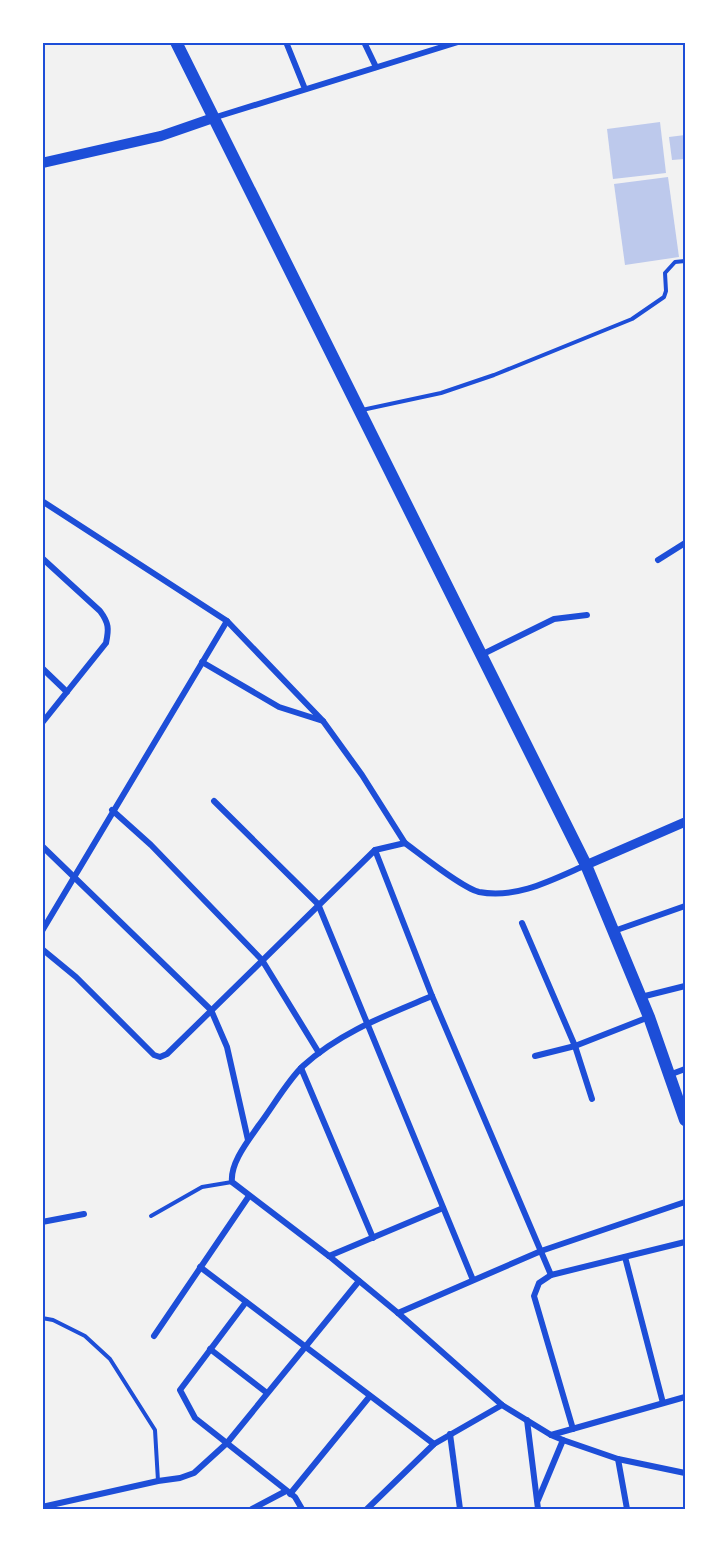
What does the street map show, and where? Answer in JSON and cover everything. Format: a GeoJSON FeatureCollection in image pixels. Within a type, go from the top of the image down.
{"type":"FeatureCollection","features":[{"type":"Feature","properties":{"kind":"main road"},"geometry":{"type":"LineString","coordinates":[[176,42],[586,865],[649,1017],[685,1120]]}},
{"type":"Feature","properties":{"kind":"main road"},"geometry":{"type":"LineString","coordinates":[[42,163],[160,136],[213,118]]}},
{"type":"Feature","properties":{"kind":"street"},"geometry":{"type":"LineString","coordinates":[[286,42],[305,89]]}},
{"type":"Feature","properties":{"kind":"street"},"geometry":{"type":"LineString","coordinates":[[364,42],[376,68]]}},
{"type":"Feature","properties":{"kind":"street"},"geometry":{"type":"LineString","coordinates":[[213,118],[376,68],[442,44],[458,42]]}},
{"type":"Feature","properties":{"kind":"street"},"geometry":{"type":"LineString","coordinates":[[42,501],[227,621],[323,721],[362,775],[405,843],[477,891],[512,893],[549,881],[685,822]]}},
{"type":"Feature","properties":{"kind":"street"},"geometry":{"type":"LineString","coordinates":[[658,560],[685,543]]}},
{"type":"Feature","properties":{"kind":"street"},"geometry":{"type":"LineString","coordinates":[[42,558],[100,611],[108,622],[109,631],[106,643],[42,723]]}},
{"type":"Feature","properties":{"kind":"street"},"geometry":{"type":"LineString","coordinates":[[480,655],[554,619],[587,615]]}},
{"type":"Feature","properties":{"kind":"street"},"geometry":{"type":"LineString","coordinates":[[42,931],[75,878],[112,810],[227,621]]}},
{"type":"Feature","properties":{"kind":"street"},"geometry":{"type":"LineString","coordinates":[[201,662],[279,707],[323,721]]}},
{"type":"Feature","properties":{"kind":"street"},"geometry":{"type":"LineString","coordinates":[[42,668],[67,692]]}},
{"type":"Feature","properties":{"kind":"street"},"geometry":{"type":"LineString","coordinates":[[214,801],[318,904],[473,1280]]}},
{"type":"Feature","properties":{"kind":"street"},"geometry":{"type":"LineString","coordinates":[[112,810],[151,845],[262,960],[319,1053]]}},
{"type":"Feature","properties":{"kind":"street"},"geometry":{"type":"LineString","coordinates":[[42,949],[76,976],[154,1055],[160,1058],[167,1054],[375,850],[405,843]]}},
{"type":"Feature","properties":{"kind":"street"},"geometry":{"type":"LineString","coordinates":[[42,846],[211,1011],[226,1047],[248,1140]]}},
{"type":"Feature","properties":{"kind":"street"},"geometry":{"type":"LineString","coordinates":[[375,850],[432,996],[551,1275]]}},
{"type":"Feature","properties":{"kind":"street"},"geometry":{"type":"LineString","coordinates":[[613,931],[685,906]]}},
{"type":"Feature","properties":{"kind":"street"},"geometry":{"type":"LineString","coordinates":[[522,923],[575,1046],[592,1099]]}},
{"type":"Feature","properties":{"kind":"street"},"geometry":{"type":"LineString","coordinates":[[641,997],[685,986]]}},
{"type":"Feature","properties":{"kind":"street"},"geometry":{"type":"LineString","coordinates":[[432,996],[332,1042],[301,1068],[248,1140],[231,1173],[232,1182],[329,1256],[398,1313],[502,1405],[551,1435],[564,1440],[618,1459],[685,1473]]}},
{"type":"Feature","properties":{"kind":"street"},"geometry":{"type":"LineString","coordinates":[[535,1056],[575,1046],[649,1017]]}},
{"type":"Feature","properties":{"kind":"street"},"geometry":{"type":"LineString","coordinates":[[301,1068],[373,1238]]}},
{"type":"Feature","properties":{"kind":"street"},"geometry":{"type":"LineString","coordinates":[[669,1075],[685,1069]]}},
{"type":"Feature","properties":{"kind":"street"},"geometry":{"type":"LineString","coordinates":[[154,1336],[249,1196]]}},
{"type":"Feature","properties":{"kind":"street"},"geometry":{"type":"LineString","coordinates":[[398,1313],[541,1251],[685,1202]]}},
{"type":"Feature","properties":{"kind":"street"},"geometry":{"type":"LineString","coordinates":[[329,1256],[443,1208]]}},
{"type":"Feature","properties":{"kind":"street"},"geometry":{"type":"LineString","coordinates":[[42,1222],[84,1214]]}},
{"type":"Feature","properties":{"kind":"street"},"geometry":{"type":"LineString","coordinates":[[573,1429],[534,1296],[539,1282],[551,1275],[685,1242]]}},
{"type":"Feature","properties":{"kind":"street"},"geometry":{"type":"LineString","coordinates":[[625,1257],[663,1403]]}},
{"type":"Feature","properties":{"kind":"street"},"geometry":{"type":"LineString","coordinates":[[200,1267],[434,1444]]}},
{"type":"Feature","properties":{"kind":"street"},"geometry":{"type":"LineString","coordinates":[[42,1507],[180,1478],[194,1473],[227,1443],[359,1281]]}},
{"type":"Feature","properties":{"kind":"street"},"geometry":{"type":"LineString","coordinates":[[246,1302],[180,1390],[195,1418],[288,1492],[302,1509]]}},
{"type":"Feature","properties":{"kind":"street"},"geometry":{"type":"LineString","coordinates":[[210,1349],[267,1393]]}},
{"type":"Feature","properties":{"kind":"street"},"geometry":{"type":"LineString","coordinates":[[252,1509],[288,1492],[370,1396]]}},
{"type":"Feature","properties":{"kind":"street"},"geometry":{"type":"LineString","coordinates":[[551,1435],[685,1397]]}},
{"type":"Feature","properties":{"kind":"street"},"geometry":{"type":"LineString","coordinates":[[367,1509],[434,1444],[502,1405]]}},
{"type":"Feature","properties":{"kind":"street"},"geometry":{"type":"LineString","coordinates":[[527,1420],[537,1505]]}},
{"type":"Feature","properties":{"kind":"street"},"geometry":{"type":"LineString","coordinates":[[450,1434],[460,1509]]}},
{"type":"Feature","properties":{"kind":"street"},"geometry":{"type":"LineString","coordinates":[[537,1505],[564,1440]]}},
{"type":"Feature","properties":{"kind":"street"},"geometry":{"type":"LineString","coordinates":[[618,1459],[627,1509]]}},
{"type":"Feature","properties":{"kind":"lane"},"geometry":{"type":"LineString","coordinates":[[358,411],[441,393],[494,375],[632,319],[664,297],[665,273],[675,262],[685,261]]}},
{"type":"Feature","properties":{"kind":"lane"},"geometry":{"type":"LineString","coordinates":[[151,1216],[202,1187],[232,1182]]}},
{"type":"Feature","properties":{"kind":"lane"},"geometry":{"type":"LineString","coordinates":[[42,1318],[53,1320],[85,1336],[110,1359],[155,1430],[158,1481]]}},
{"type":"Feature","properties":{"kind":"building"},"geometry":{"type":"Polygon","coordinates":[[[660,122],[666,173],[613,179],[607,129],[660,122]]]}},
{"type":"Feature","properties":{"kind":"building"},"geometry":{"type":"Polygon","coordinates":[[[685,135],[685,159],[672,160],[669,137],[685,135]]]}},
{"type":"Feature","properties":{"kind":"building"},"geometry":{"type":"Polygon","coordinates":[[[668,177],[679,257],[625,265],[614,184],[668,177]]]}}]}
